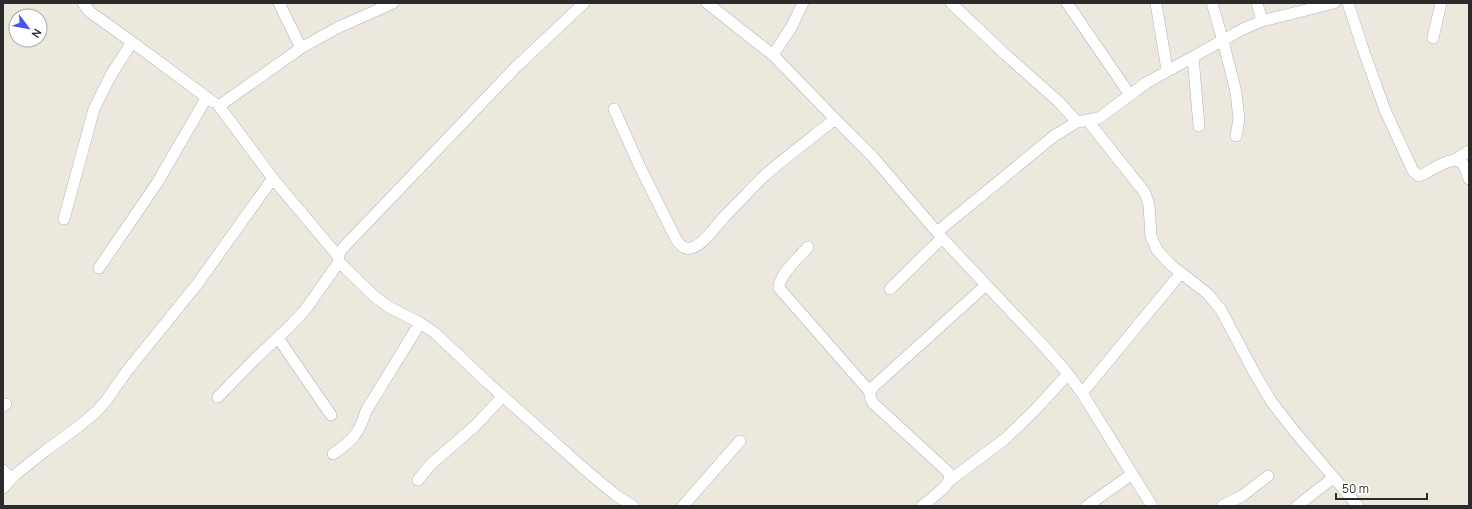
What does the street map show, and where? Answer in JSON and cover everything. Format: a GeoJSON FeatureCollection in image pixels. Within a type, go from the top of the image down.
{"type":"FeatureCollection","features":[{"type":"Feature","properties":{"kind":"street"},"geometry":{"type":"LineString","coordinates":[[83,3],[90,12],[219,106],[273,178],[339,259],[374,296],[389,307],[420,323],[435,333],[588,473],[617,496],[633,506]]}},
{"type":"Feature","properties":{"kind":"street"},"geometry":{"type":"LineString","coordinates":[[278,3],[301,48]]}},
{"type":"Feature","properties":{"kind":"street"},"geometry":{"type":"LineString","coordinates":[[219,106],[301,48],[337,28],[393,3]]}},
{"type":"Feature","properties":{"kind":"street"},"geometry":{"type":"LineString","coordinates":[[218,397],[254,359],[278,338],[305,310],[339,259],[342,250],[505,78],[584,3]]}},
{"type":"Feature","properties":{"kind":"street"},"geometry":{"type":"LineString","coordinates":[[707,3],[773,55],[836,119],[873,157],[939,235],[1040,342],[1068,374],[1082,393],[1152,506]]}},
{"type":"Feature","properties":{"kind":"street"},"geometry":{"type":"LineString","coordinates":[[773,55],[792,26],[803,3]]}},
{"type":"Feature","properties":{"kind":"street"},"geometry":{"type":"LineString","coordinates":[[951,3],[1006,55],[1082,122],[1145,193],[1149,205],[1151,236],[1157,250],[1171,265],[1208,294],[1221,310],[1255,374],[1272,401],[1295,432],[1358,506]]}},
{"type":"Feature","properties":{"kind":"street"},"geometry":{"type":"LineString","coordinates":[[1067,3],[1130,95]]}},
{"type":"Feature","properties":{"kind":"street"},"geometry":{"type":"LineString","coordinates":[[1156,3],[1167,70]]}},
{"type":"Feature","properties":{"kind":"street"},"geometry":{"type":"LineString","coordinates":[[1212,3],[1236,92],[1239,119],[1236,136]]}},
{"type":"Feature","properties":{"kind":"street"},"geometry":{"type":"LineString","coordinates":[[1257,3],[1262,21]]}},
{"type":"Feature","properties":{"kind":"street"},"geometry":{"type":"LineString","coordinates":[[890,289],[939,235],[1054,136],[1082,122],[1099,118],[1167,70],[1243,29],[1262,21],[1334,3]]}},
{"type":"Feature","properties":{"kind":"street"},"geometry":{"type":"LineString","coordinates":[[1348,3],[1385,110],[1413,171],[1419,176],[1422,176],[1449,161],[1455,160],[1469,151]]}},
{"type":"Feature","properties":{"kind":"street"},"geometry":{"type":"LineString","coordinates":[[1433,38],[1441,3]]}},
{"type":"Feature","properties":{"kind":"street"},"geometry":{"type":"LineString","coordinates":[[64,219],[94,109],[111,75],[132,42]]}},
{"type":"Feature","properties":{"kind":"street"},"geometry":{"type":"LineString","coordinates":[[1192,57],[1199,126]]}},
{"type":"Feature","properties":{"kind":"street"},"geometry":{"type":"LineString","coordinates":[[99,268],[157,183],[207,97]]}},
{"type":"Feature","properties":{"kind":"street"},"geometry":{"type":"LineString","coordinates":[[614,109],[640,167],[676,239],[680,245],[685,248],[690,248],[699,244],[763,178],[836,119]]}},
{"type":"Feature","properties":{"kind":"street"},"geometry":{"type":"LineString","coordinates":[[1455,160],[1459,161],[1463,165],[1469,179]]}},
{"type":"Feature","properties":{"kind":"street"},"geometry":{"type":"LineString","coordinates":[[3,488],[11,479],[45,450],[78,428],[105,402],[127,370],[198,283],[273,178]]}},
{"type":"Feature","properties":{"kind":"street"},"geometry":{"type":"LineString","coordinates":[[808,247],[782,277],[778,283],[779,288],[870,392]]}},
{"type":"Feature","properties":{"kind":"street"},"geometry":{"type":"LineString","coordinates":[[1082,393],[1181,272]]}},
{"type":"Feature","properties":{"kind":"street"},"geometry":{"type":"LineString","coordinates":[[949,481],[950,476],[948,472],[873,403],[869,397],[873,387],[986,285]]}},
{"type":"Feature","properties":{"kind":"street"},"geometry":{"type":"LineString","coordinates":[[333,454],[347,444],[356,435],[363,422],[366,411],[420,323]]}},
{"type":"Feature","properties":{"kind":"street"},"geometry":{"type":"LineString","coordinates":[[278,338],[331,415]]}},
{"type":"Feature","properties":{"kind":"street"},"geometry":{"type":"LineString","coordinates":[[922,506],[949,481],[1005,439],[1034,411],[1068,374]]}},
{"type":"Feature","properties":{"kind":"street"},"geometry":{"type":"LineString","coordinates":[[418,480],[431,464],[475,426],[503,396]]}},
{"type":"Feature","properties":{"kind":"street"},"geometry":{"type":"LineString","coordinates":[[683,506],[740,441]]}},
{"type":"Feature","properties":{"kind":"street"},"geometry":{"type":"LineString","coordinates":[[3,470],[11,479]]}},
{"type":"Feature","properties":{"kind":"street"},"geometry":{"type":"LineString","coordinates":[[1087,506],[1132,474]]}},
{"type":"Feature","properties":{"kind":"street"},"geometry":{"type":"LineString","coordinates":[[1222,506],[1242,496],[1268,476]]}},
{"type":"Feature","properties":{"kind":"street"},"geometry":{"type":"LineString","coordinates":[[1297,506],[1333,478]]}}]}
